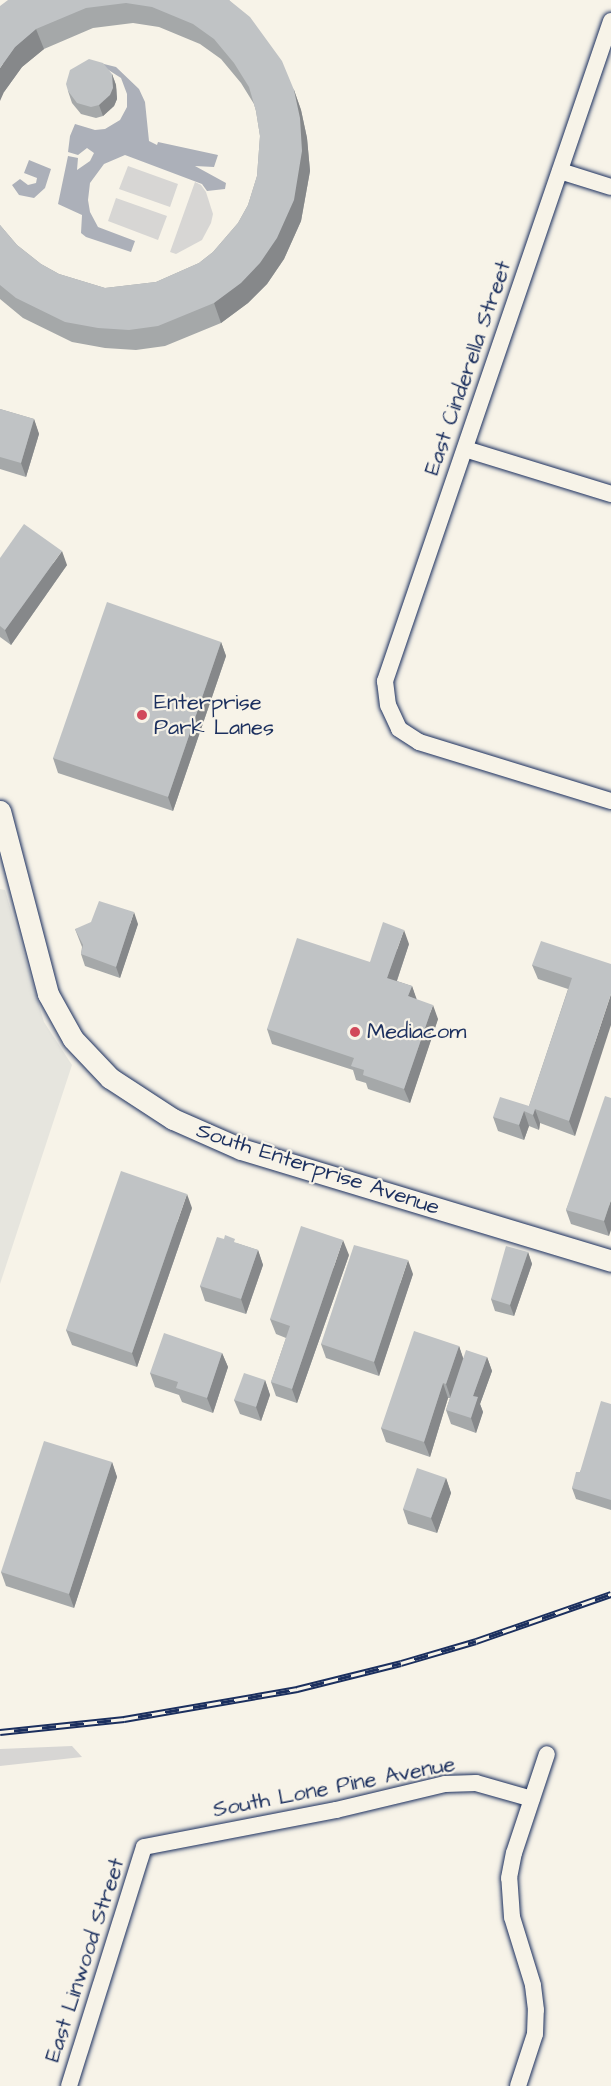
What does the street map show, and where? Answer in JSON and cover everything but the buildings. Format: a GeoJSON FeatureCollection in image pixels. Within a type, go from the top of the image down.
{"type":"FeatureCollection","features":[{"type":"Feature","properties":{"kind":"street","name":"East Cinderella Street"},"geometry":{"type":"LineString","coordinates":[[611,21],[384,681],[388,705],[399,729],[419,742],[611,801]]}},
{"type":"Feature","properties":{"kind":"street"},"geometry":{"type":"LineString","coordinates":[[560,171],[611,187]]}},
{"type":"Feature","properties":{"kind":"street"},"geometry":{"type":"LineString","coordinates":[[465,449],[611,494]]}},
{"type":"Feature","properties":{"kind":"street","name":"South Enterprise Avenue"},"geometry":{"type":"LineString","coordinates":[[0,811],[48,994],[73,1039],[110,1078],[172,1119],[234,1146],[611,1261]]}},
{"type":"Feature","properties":{"kind":"street"},"geometry":{"type":"LineString","coordinates":[[518,2086],[535,2034],[536,2010],[533,1985],[512,1917],[509,1878],[547,1754]]}},
{"type":"Feature","properties":{"kind":"street","name":"South Lone Pine Avenue"},"geometry":{"type":"LineString","coordinates":[[144,1847],[336,1810],[445,1784],[476,1783],[532,1799]]}},
{"type":"Feature","properties":{"kind":"street","name":"East Linwood Street"},"geometry":{"type":"LineString","coordinates":[[69,2086],[144,1847]]}},
{"type":"Feature","properties":{"kind":"shaded area"},"geometry":{"type":"Polygon","coordinates":[[[96,62],[116,67],[139,89],[145,102],[149,141],[157,145],[158,142],[218,155],[214,167],[195,166],[226,183],[225,189],[207,191],[202,184],[125,155],[104,164],[90,183],[88,200],[90,212],[98,227],[135,241],[131,252],[86,237],[81,233],[82,215],[58,204],[68,156],[78,158],[77,170],[90,161],[94,153],[87,148],[78,155],[68,152],[70,136],[75,124],[95,130],[105,129],[120,120],[127,107],[127,94],[121,78],[96,62]]]}},
{"type":"Feature","properties":{"kind":"shaded area"},"geometry":{"type":"Polygon","coordinates":[[[29,160],[51,169],[45,188],[34,198],[19,195],[12,185],[20,179],[28,185],[36,183],[37,178],[24,173],[29,160]]]}},
{"type":"Feature","properties":{"kind":"shaded area"},"geometry":{"type":"Polygon","coordinates":[[[128,166],[178,184],[170,207],[119,189],[128,166]]]}},
{"type":"Feature","properties":{"kind":"shaded area"},"geometry":{"type":"Polygon","coordinates":[[[195,182],[201,185],[206,192],[213,214],[211,223],[202,240],[176,254],[170,252],[195,182]]]}},
{"type":"Feature","properties":{"kind":"shaded area"},"geometry":{"type":"Polygon","coordinates":[[[116,198],[167,216],[158,240],[108,221],[116,198]]]}},
{"type":"Feature","properties":{"kind":"shaded area"},"geometry":{"type":"Polygon","coordinates":[[[0,889],[5,890],[44,1022],[72,1065],[0,1284],[0,889]]]}},
{"type":"Feature","properties":{"kind":"shaded area"},"geometry":{"type":"Polygon","coordinates":[[[72,1746],[82,1757],[0,1766],[0,1749],[72,1746]]]}},
{"type":"Feature","properties":{"kind":"railway"},"geometry":{"type":"LineString","coordinates":[[0,1732],[124,1719],[297,1689],[401,1663],[476,1641],[611,1594]]}},
{"type":"Feature","properties":{"kind":"place","name":"Enterprise Park Lanes"},"geometry":{"type":"Point","coordinates":[142,715]}},
{"type":"Feature","properties":{"kind":"place","name":"Mediacom"},"geometry":{"type":"Point","coordinates":[355,1032]}}]}
